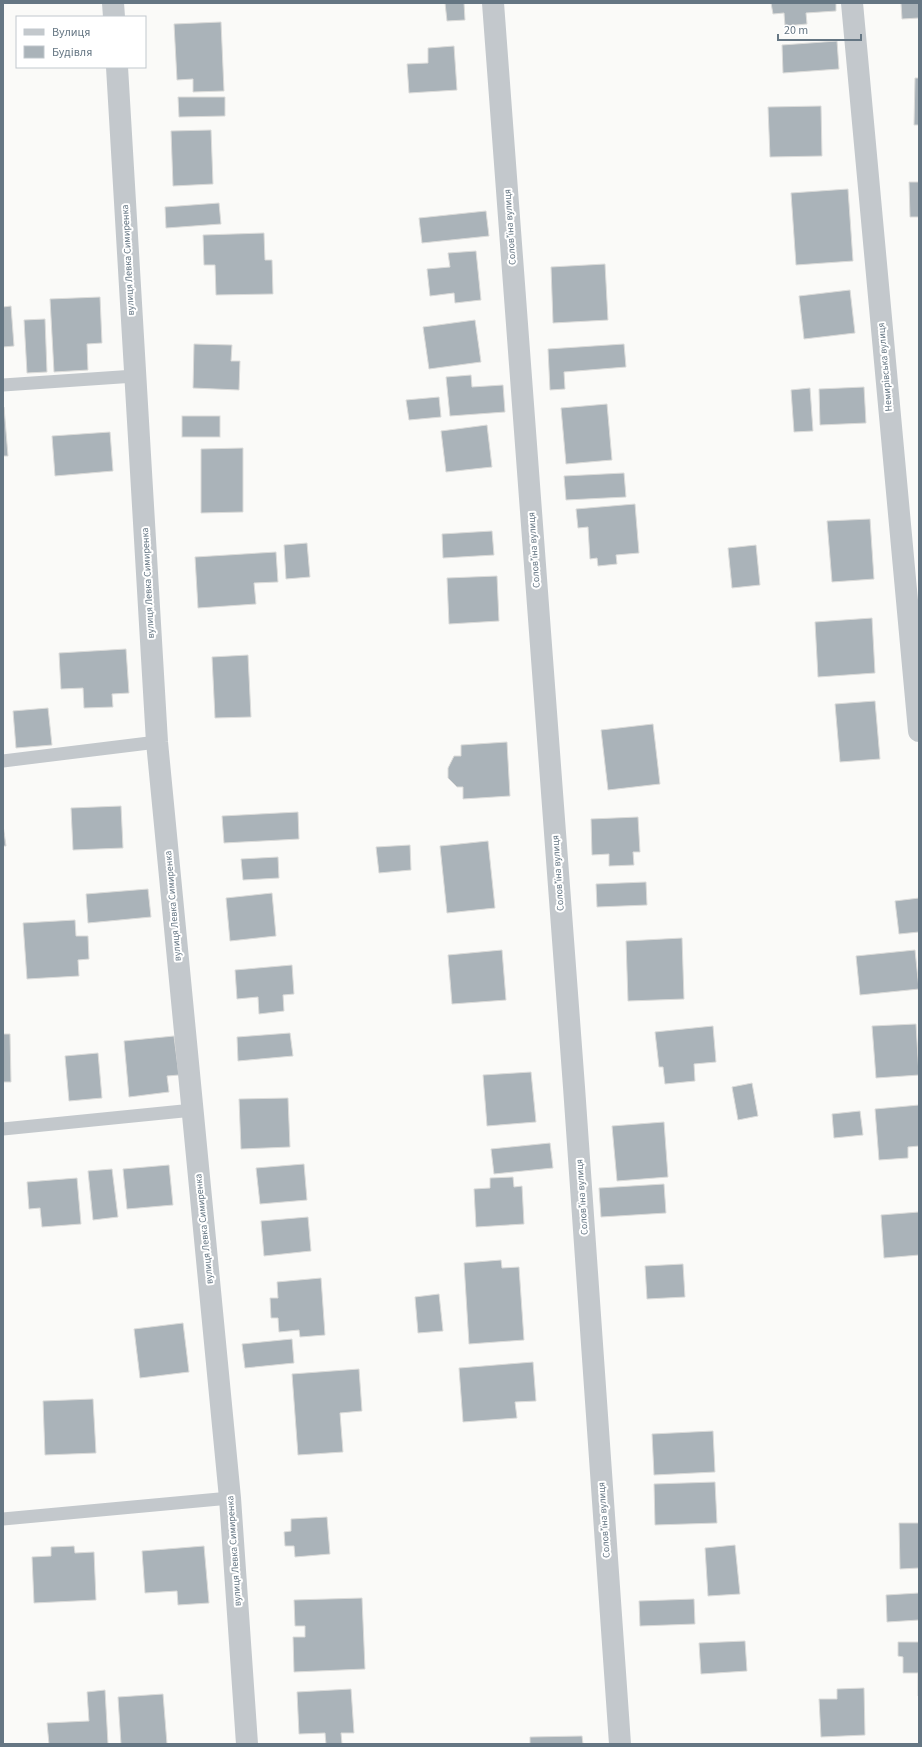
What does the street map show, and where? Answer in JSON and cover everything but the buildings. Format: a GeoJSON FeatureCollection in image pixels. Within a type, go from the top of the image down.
{"type":"FeatureCollection","features":[{"type":"Feature","properties":{"kind":"street"},"geometry":{"type":"LineString","coordinates":[[113,3],[114,16]]}},
{"type":"Feature","properties":{"kind":"street","name":"Соловʼїна вулиця"},"geometry":{"type":"LineString","coordinates":[[494,3],[574,1087],[620,1744]]}},
{"type":"Feature","properties":{"kind":"street","name":"Немирівська вулиця"},"geometry":{"type":"LineString","coordinates":[[852,3],[919,731]]}},
{"type":"Feature","properties":{"kind":"street","name":"вулиця Левка Симиренка"},"geometry":{"type":"LineString","coordinates":[[117,68],[157,742],[230,1498],[247,1744]]}},
{"type":"Feature","properties":{"kind":"lane"},"geometry":{"type":"LineString","coordinates":[[3,385],[135,376]]}},
{"type":"Feature","properties":{"kind":"lane"},"geometry":{"type":"LineString","coordinates":[[3,762],[157,742]]}},
{"type":"Feature","properties":{"kind":"lane"},"geometry":{"type":"LineString","coordinates":[[3,1129],[193,1110]]}},
{"type":"Feature","properties":{"kind":"lane"},"geometry":{"type":"LineString","coordinates":[[3,1519],[230,1498]]}}]}
